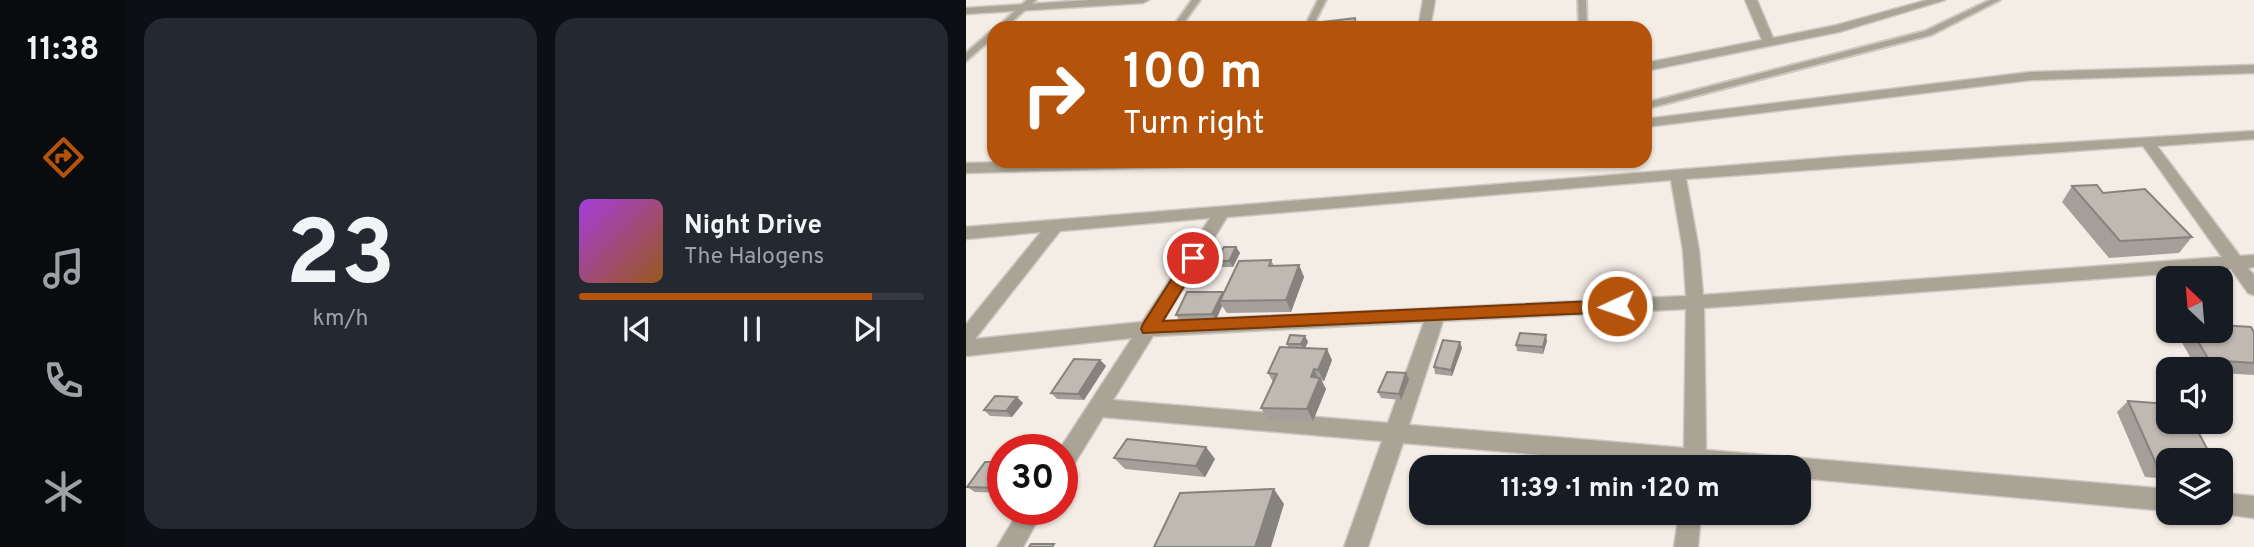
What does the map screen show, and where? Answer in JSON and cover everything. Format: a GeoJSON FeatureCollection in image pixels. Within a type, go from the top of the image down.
{"type":"FeatureCollection","features":[{"type":"Feature","properties":{"kind":"street"},"geometry":{"type":"LineString","coordinates":[[966,11],[1028,3],[1143,0]]}},
{"type":"Feature","properties":{"kind":"street"},"geometry":{"type":"LineString","coordinates":[[1425,21],[1429,0]]}},
{"type":"Feature","properties":{"kind":"street"},"geometry":{"type":"LineString","coordinates":[[1751,0],[1769,42]]}},
{"type":"Feature","properties":{"kind":"street"},"geometry":{"type":"LineString","coordinates":[[1652,66],[1839,28],[1939,0]]}},
{"type":"Feature","properties":{"kind":"street"},"geometry":{"type":"LineString","coordinates":[[1652,122],[2031,76],[2254,69]]}},
{"type":"Feature","properties":{"kind":"street"},"geometry":{"type":"LineString","coordinates":[[966,233],[1678,175],[2254,135]]}},
{"type":"Feature","properties":{"kind":"street"},"geometry":{"type":"LineString","coordinates":[[2147,142],[2245,262],[2254,288]]}},
{"type":"Feature","properties":{"kind":"street"},"geometry":{"type":"LineString","coordinates":[[966,168],[987,167]]}},
{"type":"Feature","properties":{"kind":"street"},"geometry":{"type":"LineString","coordinates":[[1678,175],[1691,250],[1695,302],[1696,455]]}},
{"type":"Feature","properties":{"kind":"street"},"geometry":{"type":"LineString","coordinates":[[1078,440],[1222,212]]}},
{"type":"Feature","properties":{"kind":"street"},"geometry":{"type":"LineString","coordinates":[[966,337],[1056,225]]}},
{"type":"Feature","properties":{"kind":"street"},"geometry":{"type":"LineString","coordinates":[[966,348],[1149,329],[1695,302],[2245,262]]}},
{"type":"Feature","properties":{"kind":"street"},"geometry":{"type":"LineString","coordinates":[[1356,547],[1393,433],[1436,315]]}},
{"type":"Feature","properties":{"kind":"street"},"geometry":{"type":"LineString","coordinates":[[1099,408],[1615,455]]}},
{"type":"Feature","properties":{"kind":"street"},"geometry":{"type":"LineString","coordinates":[[1811,469],[2156,499]]}},
{"type":"Feature","properties":{"kind":"street"},"geometry":{"type":"LineString","coordinates":[[2233,505],[2254,507]]}},
{"type":"Feature","properties":{"kind":"street"},"geometry":{"type":"LineString","coordinates":[[1009,547],[1023,525]]}},
{"type":"Feature","properties":{"kind":"street"},"geometry":{"type":"LineString","coordinates":[[1686,547],[1689,525]]}},
{"type":"Feature","properties":{"kind":"lane"},"geometry":{"type":"LineString","coordinates":[[1181,21],[1196,0]]}},
{"type":"Feature","properties":{"kind":"lane"},"geometry":{"type":"LineString","coordinates":[[1312,21],[1322,0]]}},
{"type":"Feature","properties":{"kind":"lane"},"geometry":{"type":"LineString","coordinates":[[1582,0],[1583,21]]}},
{"type":"Feature","properties":{"kind":"lane"},"geometry":{"type":"LineString","coordinates":[[1652,104],[1928,33],[1996,0]]}},
{"type":"Feature","properties":{"kind":"lane"},"geometry":{"type":"LineString","coordinates":[[1008,21],[1028,3]]}},
{"type":"Feature","properties":{"kind":"lane"},"geometry":{"type":"LineString","coordinates":[[966,58],[987,39]]}},
{"type":"Feature","properties":{"kind":"building"},"geometry":{"type":"Polygon","coordinates":[[[1355,18],[1355,21],[1331,21],[1355,18]]]}},
{"type":"Feature","properties":{"kind":"building"},"geometry":{"type":"Polygon","coordinates":[[[2097,185],[2103,193],[2145,189],[2192,237],[2120,241],[2072,186],[2097,185]]]}},
{"type":"Feature","properties":{"kind":"building"},"geometry":{"type":"Polygon","coordinates":[[[1224,247],[1236,247],[1229,261],[1216,261],[1224,247]]]}},
{"type":"Feature","properties":{"kind":"building"},"geometry":{"type":"Polygon","coordinates":[[[1271,260],[1269,266],[1299,265],[1286,300],[1220,301],[1239,261],[1271,260]]]}},
{"type":"Feature","properties":{"kind":"building"},"geometry":{"type":"Polygon","coordinates":[[[1187,292],[1223,292],[1212,314],[1176,315],[1187,292]]]}},
{"type":"Feature","properties":{"kind":"building"},"geometry":{"type":"Polygon","coordinates":[[[2233,326],[2251,327],[2254,332],[2254,363],[2233,362],[2233,357],[2207,357],[2199,343],[2233,343],[2233,326]]]}},
{"type":"Feature","properties":{"kind":"building"},"geometry":{"type":"Polygon","coordinates":[[[1520,333],[1546,335],[1543,347],[1516,345],[1520,333]]]}},
{"type":"Feature","properties":{"kind":"building"},"geometry":{"type":"Polygon","coordinates":[[[1290,335],[1305,336],[1301,344],[1287,344],[1290,335]]]}},
{"type":"Feature","properties":{"kind":"building"},"geometry":{"type":"Polygon","coordinates":[[[1443,340],[1460,342],[1451,370],[1434,367],[1443,340]]]}},
{"type":"Feature","properties":{"kind":"building"},"geometry":{"type":"Polygon","coordinates":[[[1280,347],[1327,349],[1318,370],[1314,369],[1311,377],[1320,378],[1307,409],[1261,408],[1277,374],[1268,373],[1280,347]]]}},
{"type":"Feature","properties":{"kind":"building"},"geometry":{"type":"Polygon","coordinates":[[[1074,359],[1100,360],[1078,394],[1051,393],[1074,359]]]}},
{"type":"Feature","properties":{"kind":"building"},"geometry":{"type":"Polygon","coordinates":[[[1387,372],[1406,373],[1399,394],[1378,392],[1387,372]]]}},
{"type":"Feature","properties":{"kind":"building"},"geometry":{"type":"Polygon","coordinates":[[[995,396],[1017,397],[1006,411],[984,410],[995,396]]]}},
{"type":"Feature","properties":{"kind":"building"},"geometry":{"type":"Polygon","coordinates":[[[2128,401],[2156,403],[2156,434],[2199,434],[2207,448],[2156,448],[2156,464],[2128,401]]]}},
{"type":"Feature","properties":{"kind":"building"},"geometry":{"type":"Polygon","coordinates":[[[1127,439],[1206,447],[1196,466],[1114,458],[1127,439]]]}},
{"type":"Feature","properties":{"kind":"building"},"geometry":{"type":"Polygon","coordinates":[[[985,462],[987,462],[987,488],[967,487],[985,462]]]}},
{"type":"Feature","properties":{"kind":"building"},"geometry":{"type":"Polygon","coordinates":[[[1274,489],[1255,547],[1154,547],[1180,493],[1274,489]]]}},
{"type":"Feature","properties":{"kind":"building"},"geometry":{"type":"Polygon","coordinates":[[[1031,544],[1054,544],[1052,547],[1029,547],[1031,544]]]}},
{"type":"Feature","properties":{"kind":"route"},"geometry":{"type":"LineString","coordinates":[[1193,258],[1149,329],[1617,306]]}}]}
